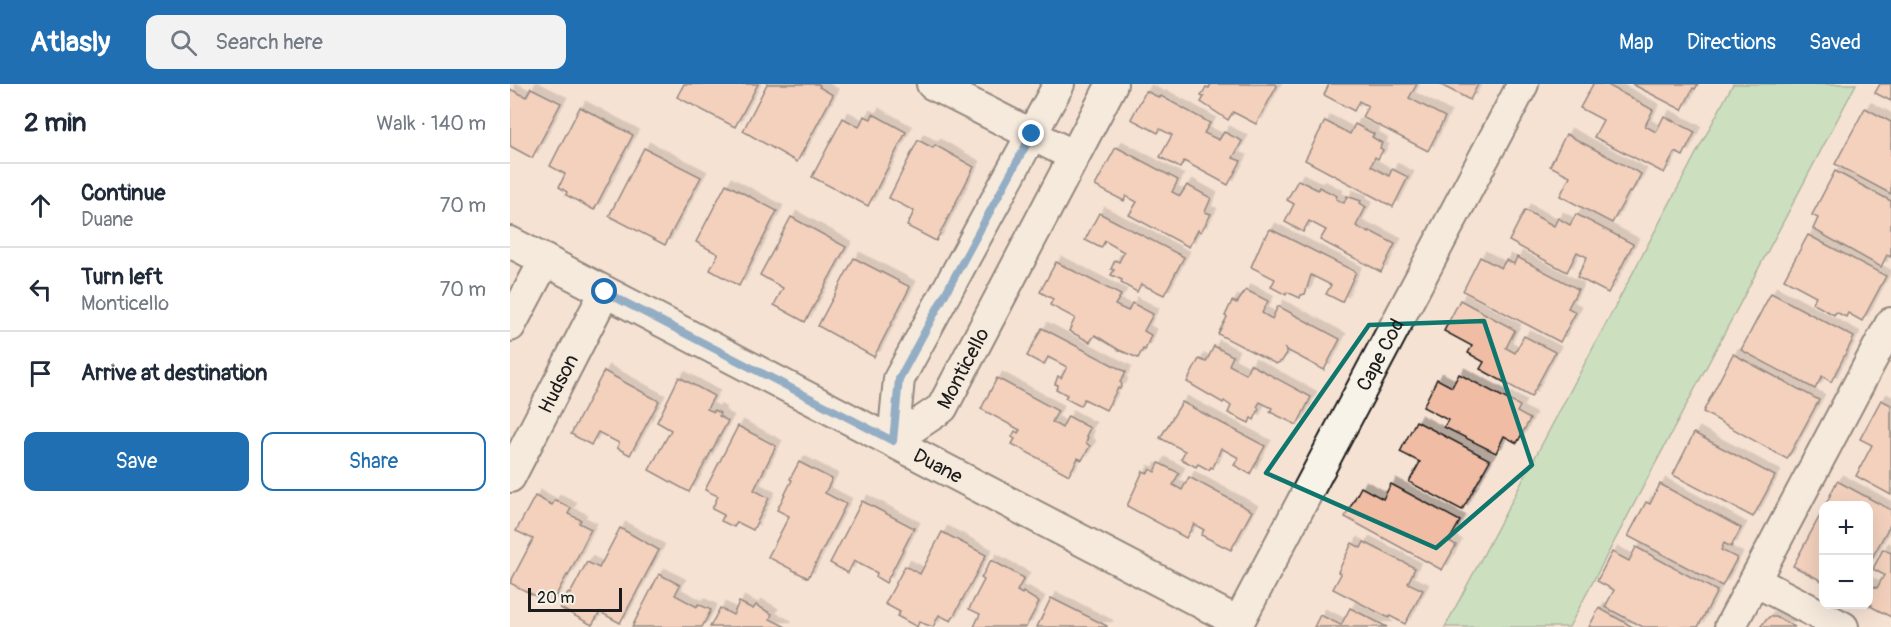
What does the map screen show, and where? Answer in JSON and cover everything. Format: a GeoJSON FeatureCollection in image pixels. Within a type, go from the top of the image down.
{"type":"FeatureCollection","features":[{"type":"Feature","properties":{"kind":"street"},"geometry":{"type":"LineString","coordinates":[[932,84],[1074,156]]}},
{"type":"Feature","properties":{"kind":"street"},"geometry":{"type":"LineString","coordinates":[[893,441],[899,379],[1059,84]]}},
{"type":"Feature","properties":{"kind":"street","name":"Monticello"},"geometry":{"type":"LineString","coordinates":[[893,441],[942,408],[1112,84]]}},
{"type":"Feature","properties":{"kind":"street","name":"Cape Cod"},"geometry":{"type":"LineString","coordinates":[[1237,625],[1523,84]]}},
{"type":"Feature","properties":{"kind":"street","name":"Duane"},"geometry":{"type":"LineString","coordinates":[[510,242],[893,441],[1237,625]]}},
{"type":"Feature","properties":{"kind":"street"},"geometry":{"type":"LineString","coordinates":[[510,326],[545,260]]}},
{"type":"Feature","properties":{"kind":"street","name":"Hudson"},"geometry":{"type":"LineString","coordinates":[[510,477],[605,292]]}},
{"type":"Feature","properties":{"kind":"street"},"geometry":{"type":"LineString","coordinates":[[1730,627],[1883,358],[1891,323]]}},
{"type":"Feature","properties":{"kind":"street"},"geometry":{"type":"LineString","coordinates":[[1755,581],[1843,627]]}},
{"type":"Feature","properties":{"kind":"highlighted area"},"geometry":{"type":"Polygon","coordinates":[[[1484,321],[1532,465],[1436,548],[1266,473],[1369,325],[1484,321]]]}},
{"type":"Feature","properties":{"kind":"green space"},"geometry":{"type":"Polygon","coordinates":[[[1733,84],[1856,84],[1569,627],[1445,627],[1733,84]]]}},
{"type":"Feature","properties":{"kind":"building"},"geometry":{"type":"Polygon","coordinates":[[[684,84],[758,84],[735,127],[677,97],[684,84]]]}},
{"type":"Feature","properties":{"kind":"building"},"geometry":{"type":"Polygon","coordinates":[[[767,84],[818,84],[819,87],[833,95],[797,162],[743,131],[767,84]]]}},
{"type":"Feature","properties":{"kind":"building"},"geometry":{"type":"Polygon","coordinates":[[[1211,84],[1274,84],[1277,86],[1256,124],[1233,112],[1228,120],[1201,102],[1204,97],[1201,96],[1206,87],[1209,88],[1211,84]]]}},
{"type":"Feature","properties":{"kind":"building"},"geometry":{"type":"Polygon","coordinates":[[[1329,84],[1417,84],[1409,98],[1445,117],[1428,151],[1362,117],[1368,106],[1359,101],[1354,111],[1324,95],[1329,84]]]}},
{"type":"Feature","properties":{"kind":"building"},"geometry":{"type":"Polygon","coordinates":[[[1439,84],[1478,84],[1470,100],[1439,84]]]}},
{"type":"Feature","properties":{"kind":"building"},"geometry":{"type":"Polygon","coordinates":[[[1593,84],[1606,84],[1653,110],[1645,126],[1656,132],[1664,116],[1695,132],[1683,156],[1675,152],[1664,173],[1594,137],[1603,120],[1580,108],[1593,84]]]}},
{"type":"Feature","properties":{"kind":"building"},"geometry":{"type":"Polygon","coordinates":[[[1632,84],[1698,84],[1695,89],[1693,88],[1682,110],[1632,84]]]}},
{"type":"Feature","properties":{"kind":"building"},"geometry":{"type":"Polygon","coordinates":[[[1880,84],[1891,84],[1891,101],[1875,93],[1880,84]]]}},
{"type":"Feature","properties":{"kind":"building"},"geometry":{"type":"Polygon","coordinates":[[[531,88],[561,103],[532,158],[510,146],[510,89],[526,97],[531,88]]]}},
{"type":"Feature","properties":{"kind":"building"},"geometry":{"type":"Polygon","coordinates":[[[1146,91],[1160,98],[1161,96],[1210,123],[1204,133],[1219,140],[1224,132],[1242,141],[1233,158],[1241,161],[1228,185],[1184,161],[1180,168],[1160,157],[1172,135],[1160,129],[1158,133],[1131,119],[1146,91]]]}},
{"type":"Feature","properties":{"kind":"building"},"geometry":{"type":"Polygon","coordinates":[[[580,107],[633,135],[594,210],[566,195],[567,192],[559,187],[565,174],[550,166],[580,107]]]}},
{"type":"Feature","properties":{"kind":"building"},"geometry":{"type":"Polygon","coordinates":[[[1865,108],[1891,122],[1891,194],[1835,164],[1865,108]]]}},
{"type":"Feature","properties":{"kind":"building"},"geometry":{"type":"Polygon","coordinates":[[[873,114],[906,132],[868,206],[812,177],[843,118],[859,127],[864,116],[871,119],[873,114]]]}},
{"type":"Feature","properties":{"kind":"building"},"geometry":{"type":"Polygon","coordinates":[[[1325,121],[1350,134],[1355,124],[1374,134],[1372,137],[1382,143],[1380,148],[1383,150],[1378,159],[1375,157],[1371,166],[1389,176],[1392,169],[1408,177],[1393,207],[1305,160],[1325,121]]]}},
{"type":"Feature","properties":{"kind":"building"},"geometry":{"type":"Polygon","coordinates":[[[1566,134],[1641,174],[1612,223],[1560,196],[1570,176],[1550,166],[1566,134]]]}},
{"type":"Feature","properties":{"kind":"building"},"geometry":{"type":"Polygon","coordinates":[[[918,140],[933,148],[935,145],[974,167],[936,241],[907,226],[914,211],[889,198],[918,140]]]}},
{"type":"Feature","properties":{"kind":"building"},"geometry":{"type":"Polygon","coordinates":[[[1116,147],[1178,180],[1172,192],[1180,196],[1187,185],[1211,198],[1205,212],[1211,214],[1201,232],[1198,230],[1189,247],[1129,215],[1137,202],[1126,196],[1124,201],[1095,186],[1116,147]]]}},
{"type":"Feature","properties":{"kind":"building"},"geometry":{"type":"Polygon","coordinates":[[[644,148],[701,177],[665,245],[609,216],[644,148]]]}},
{"type":"Feature","properties":{"kind":"building"},"geometry":{"type":"Polygon","coordinates":[[[1835,171],[1891,201],[1891,257],[1887,255],[1881,267],[1813,229],[1818,218],[1812,215],[1835,171]]]}},
{"type":"Feature","properties":{"kind":"building"},"geometry":{"type":"Polygon","coordinates":[[[1298,180],[1337,196],[1336,199],[1344,203],[1347,196],[1361,201],[1360,203],[1366,207],[1356,226],[1395,244],[1381,272],[1320,240],[1326,230],[1309,221],[1303,232],[1285,222],[1294,204],[1287,200],[1298,180]]]}},
{"type":"Feature","properties":{"kind":"building"},"geometry":{"type":"Polygon","coordinates":[[[726,184],[777,211],[739,286],[710,270],[718,254],[696,242],[726,184]]]}},
{"type":"Feature","properties":{"kind":"building"},"geometry":{"type":"Polygon","coordinates":[[[1525,210],[1554,226],[1558,218],[1570,225],[1576,214],[1633,244],[1608,293],[1577,277],[1587,257],[1577,252],[1567,272],[1509,241],[1525,210]]]}},
{"type":"Feature","properties":{"kind":"building"},"geometry":{"type":"Polygon","coordinates":[[[1099,213],[1184,257],[1164,295],[1141,284],[1137,292],[1121,283],[1122,280],[1111,275],[1115,260],[1119,262],[1124,252],[1105,241],[1101,248],[1085,240],[1099,213]]]}},
{"type":"Feature","properties":{"kind":"building"},"geometry":{"type":"Polygon","coordinates":[[[791,217],[846,247],[805,322],[774,305],[783,288],[760,275],[791,217]]]}},
{"type":"Feature","properties":{"kind":"building"},"geometry":{"type":"Polygon","coordinates":[[[1270,229],[1356,272],[1342,302],[1326,294],[1331,285],[1311,275],[1305,294],[1300,298],[1287,292],[1286,295],[1271,287],[1275,279],[1251,267],[1270,229]]]}},
{"type":"Feature","properties":{"kind":"building"},"geometry":{"type":"Polygon","coordinates":[[[1808,235],[1886,276],[1862,321],[1848,313],[1846,317],[1836,312],[1834,315],[1812,303],[1816,296],[1784,279],[1808,235]]]}},
{"type":"Feature","properties":{"kind":"building"},"geometry":{"type":"Polygon","coordinates":[[[1480,257],[1501,268],[1506,260],[1514,264],[1517,257],[1578,289],[1568,308],[1576,312],[1560,342],[1463,291],[1480,257]]]}},
{"type":"Feature","properties":{"kind":"building"},"geometry":{"type":"Polygon","coordinates":[[[854,258],[910,287],[874,357],[818,326],[854,258]]]}},
{"type":"Feature","properties":{"kind":"building"},"geometry":{"type":"Polygon","coordinates":[[[1056,262],[1121,295],[1115,305],[1128,311],[1132,303],[1153,314],[1144,331],[1151,335],[1145,350],[1143,349],[1138,358],[1119,350],[1095,335],[1090,342],[1069,331],[1075,318],[1050,305],[1053,299],[1040,292],[1056,262]]]}},
{"type":"Feature","properties":{"kind":"building"},"geometry":{"type":"Polygon","coordinates":[[[1246,290],[1268,301],[1262,313],[1272,319],[1278,306],[1340,339],[1324,370],[1285,349],[1287,353],[1282,361],[1276,364],[1218,334],[1232,301],[1237,303],[1246,290]]]}},
{"type":"Feature","properties":{"kind":"building"},"geometry":{"type":"Polygon","coordinates":[[[1771,293],[1854,337],[1831,382],[1822,376],[1815,389],[1741,350],[1771,293]]]}},
{"type":"Feature","properties":{"kind":"building"},"geometry":{"type":"Polygon","coordinates":[[[1460,300],[1515,330],[1506,348],[1515,353],[1524,336],[1555,352],[1531,397],[1480,369],[1484,362],[1468,353],[1472,346],[1444,331],[1460,300]]]}},
{"type":"Feature","properties":{"kind":"building"},"geometry":{"type":"Polygon","coordinates":[[[1042,328],[1126,372],[1120,382],[1122,384],[1120,389],[1118,388],[1106,410],[1084,399],[1080,406],[1065,398],[1067,395],[1056,389],[1058,376],[1061,378],[1067,367],[1048,357],[1044,365],[1027,356],[1042,328]]]}},
{"type":"Feature","properties":{"kind":"building"},"geometry":{"type":"Polygon","coordinates":[[[1214,346],[1233,356],[1229,365],[1246,374],[1250,364],[1311,397],[1297,425],[1270,412],[1272,408],[1260,402],[1254,420],[1251,418],[1249,423],[1228,413],[1231,406],[1224,401],[1223,403],[1187,382],[1199,359],[1206,362],[1214,346]]]}},
{"type":"Feature","properties":{"kind":"building"},"geometry":{"type":"Polygon","coordinates":[[[1733,354],[1819,400],[1787,459],[1703,412],[1733,354]]]}},
{"type":"Feature","properties":{"kind":"building"},"geometry":{"type":"Polygon","coordinates":[[[604,371],[659,401],[630,455],[617,448],[619,443],[598,432],[591,445],[571,434],[604,371]]]}},
{"type":"Feature","properties":{"kind":"building"},"geometry":{"type":"Polygon","coordinates":[[[1459,374],[1520,406],[1517,412],[1530,419],[1517,443],[1504,436],[1496,453],[1444,427],[1448,420],[1423,407],[1437,379],[1452,387],[1459,374]]]}},
{"type":"Feature","properties":{"kind":"building"},"geometry":{"type":"Polygon","coordinates":[[[679,377],[714,396],[707,409],[714,412],[715,410],[720,413],[719,416],[728,421],[689,492],[649,470],[671,430],[657,422],[679,377]]]}},
{"type":"Feature","properties":{"kind":"building"},"geometry":{"type":"Polygon","coordinates":[[[997,378],[1058,411],[1052,422],[1062,428],[1068,416],[1090,428],[1086,436],[1088,437],[1086,443],[1090,446],[1082,460],[1078,458],[1069,475],[1012,444],[1015,431],[1018,433],[1020,430],[981,409],[997,378]]]}},
{"type":"Feature","properties":{"kind":"building"},"geometry":{"type":"Polygon","coordinates":[[[1881,400],[1891,405],[1891,495],[1856,476],[1872,445],[1860,439],[1881,400]]]}},
{"type":"Feature","properties":{"kind":"building"},"geometry":{"type":"Polygon","coordinates":[[[1182,402],[1265,446],[1250,474],[1234,465],[1239,458],[1221,448],[1213,468],[1209,470],[1198,464],[1196,467],[1181,459],[1185,451],[1160,438],[1182,402]]]}},
{"type":"Feature","properties":{"kind":"building"},"geometry":{"type":"Polygon","coordinates":[[[1416,421],[1490,460],[1462,510],[1409,482],[1420,462],[1400,452],[1416,421]]]}},
{"type":"Feature","properties":{"kind":"building"},"geometry":{"type":"Polygon","coordinates":[[[738,426],[776,446],[754,490],[769,498],[753,530],[737,522],[734,527],[721,521],[724,515],[712,509],[718,496],[705,490],[738,426]]]}},
{"type":"Feature","properties":{"kind":"building"},"geometry":{"type":"Polygon","coordinates":[[[1694,433],[1775,476],[1753,517],[1673,475],[1694,433]]]}},
{"type":"Feature","properties":{"kind":"building"},"geometry":{"type":"Polygon","coordinates":[[[799,462],[832,479],[825,493],[846,504],[808,578],[768,557],[789,516],[777,510],[799,462]]]}},
{"type":"Feature","properties":{"kind":"building"},"geometry":{"type":"Polygon","coordinates":[[[1159,463],[1179,473],[1173,485],[1182,490],[1189,477],[1252,511],[1231,550],[1201,535],[1204,530],[1194,524],[1186,538],[1127,506],[1143,471],[1148,473],[1150,469],[1155,472],[1159,463]]]}},
{"type":"Feature","properties":{"kind":"building"},"geometry":{"type":"Polygon","coordinates":[[[1837,481],[1891,510],[1891,523],[1873,556],[1873,501],[1827,501],[1837,481]]]}},
{"type":"Feature","properties":{"kind":"building"},"geometry":{"type":"Polygon","coordinates":[[[1391,484],[1460,521],[1449,541],[1456,545],[1442,570],[1345,517],[1361,487],[1383,499],[1391,484]]]}},
{"type":"Feature","properties":{"kind":"building"},"geometry":{"type":"Polygon","coordinates":[[[1660,484],[1741,528],[1731,547],[1724,543],[1721,550],[1737,558],[1722,586],[1628,536],[1646,502],[1650,504],[1660,484]]]}},
{"type":"Feature","properties":{"kind":"building"},"geometry":{"type":"Polygon","coordinates":[[[535,496],[552,505],[555,500],[571,508],[568,514],[581,520],[579,523],[591,529],[568,576],[551,604],[510,583],[533,539],[516,531],[535,496]]]}},
{"type":"Feature","properties":{"kind":"building"},"geometry":{"type":"Polygon","coordinates":[[[862,501],[914,528],[886,583],[876,577],[877,573],[854,561],[848,573],[830,563],[862,501]]]}},
{"type":"Feature","properties":{"kind":"building"},"geometry":{"type":"Polygon","coordinates":[[[1819,517],[1819,579],[1793,566],[1819,517]]]}},
{"type":"Feature","properties":{"kind":"building"},"geometry":{"type":"Polygon","coordinates":[[[620,528],[659,550],[620,623],[600,612],[592,625],[560,608],[587,562],[599,568],[620,528]]]}},
{"type":"Feature","properties":{"kind":"building"},"geometry":{"type":"Polygon","coordinates":[[[942,532],[986,555],[951,621],[939,615],[933,627],[919,622],[917,627],[897,616],[900,612],[885,604],[905,566],[920,574],[942,532]]]}},
{"type":"Feature","properties":{"kind":"building"},"geometry":{"type":"Polygon","coordinates":[[[1364,542],[1415,568],[1408,583],[1423,590],[1405,624],[1333,589],[1341,574],[1338,572],[1352,543],[1361,548],[1364,542]]]}},
{"type":"Feature","properties":{"kind":"building"},"geometry":{"type":"Polygon","coordinates":[[[1636,547],[1717,591],[1698,627],[1643,627],[1605,607],[1614,590],[1597,581],[1612,552],[1629,561],[1636,547]]]}},
{"type":"Feature","properties":{"kind":"building"},"geometry":{"type":"Polygon","coordinates":[[[1883,549],[1891,553],[1891,617],[1873,608],[1873,586],[1877,588],[1884,575],[1873,569],[1883,549]]]}},
{"type":"Feature","properties":{"kind":"building"},"geometry":{"type":"Polygon","coordinates":[[[991,560],[1024,578],[1017,591],[1039,602],[1026,627],[974,627],[980,614],[969,609],[984,580],[981,578],[991,560]]]}},
{"type":"Feature","properties":{"kind":"building"},"geometry":{"type":"Polygon","coordinates":[[[659,574],[680,585],[675,595],[697,607],[698,604],[711,610],[702,627],[632,627],[659,574]]]}},
{"type":"Feature","properties":{"kind":"building"},"geometry":{"type":"Polygon","coordinates":[[[1051,598],[1107,626],[1037,627],[1051,598]]]}},
{"type":"Feature","properties":{"kind":"building"},"geometry":{"type":"Polygon","coordinates":[[[739,602],[753,609],[756,605],[772,614],[770,619],[786,627],[710,627],[720,608],[733,615],[739,602]]]}},
{"type":"Feature","properties":{"kind":"building"},"geometry":{"type":"Polygon","coordinates":[[[1350,608],[1387,627],[1314,627],[1320,615],[1341,625],[1350,608]]]}},
{"type":"Feature","properties":{"kind":"building"},"geometry":{"type":"Polygon","coordinates":[[[1599,608],[1633,627],[1589,627],[1599,608]]]}},
{"type":"Feature","properties":{"kind":"building"},"geometry":{"type":"Polygon","coordinates":[[[1769,617],[1776,617],[1795,627],[1760,627],[1769,617]]]}},
{"type":"Feature","properties":{"kind":"route"},"geometry":{"type":"LineString","coordinates":[[605,292],[893,441],[899,379],[1032,134]]}}]}
